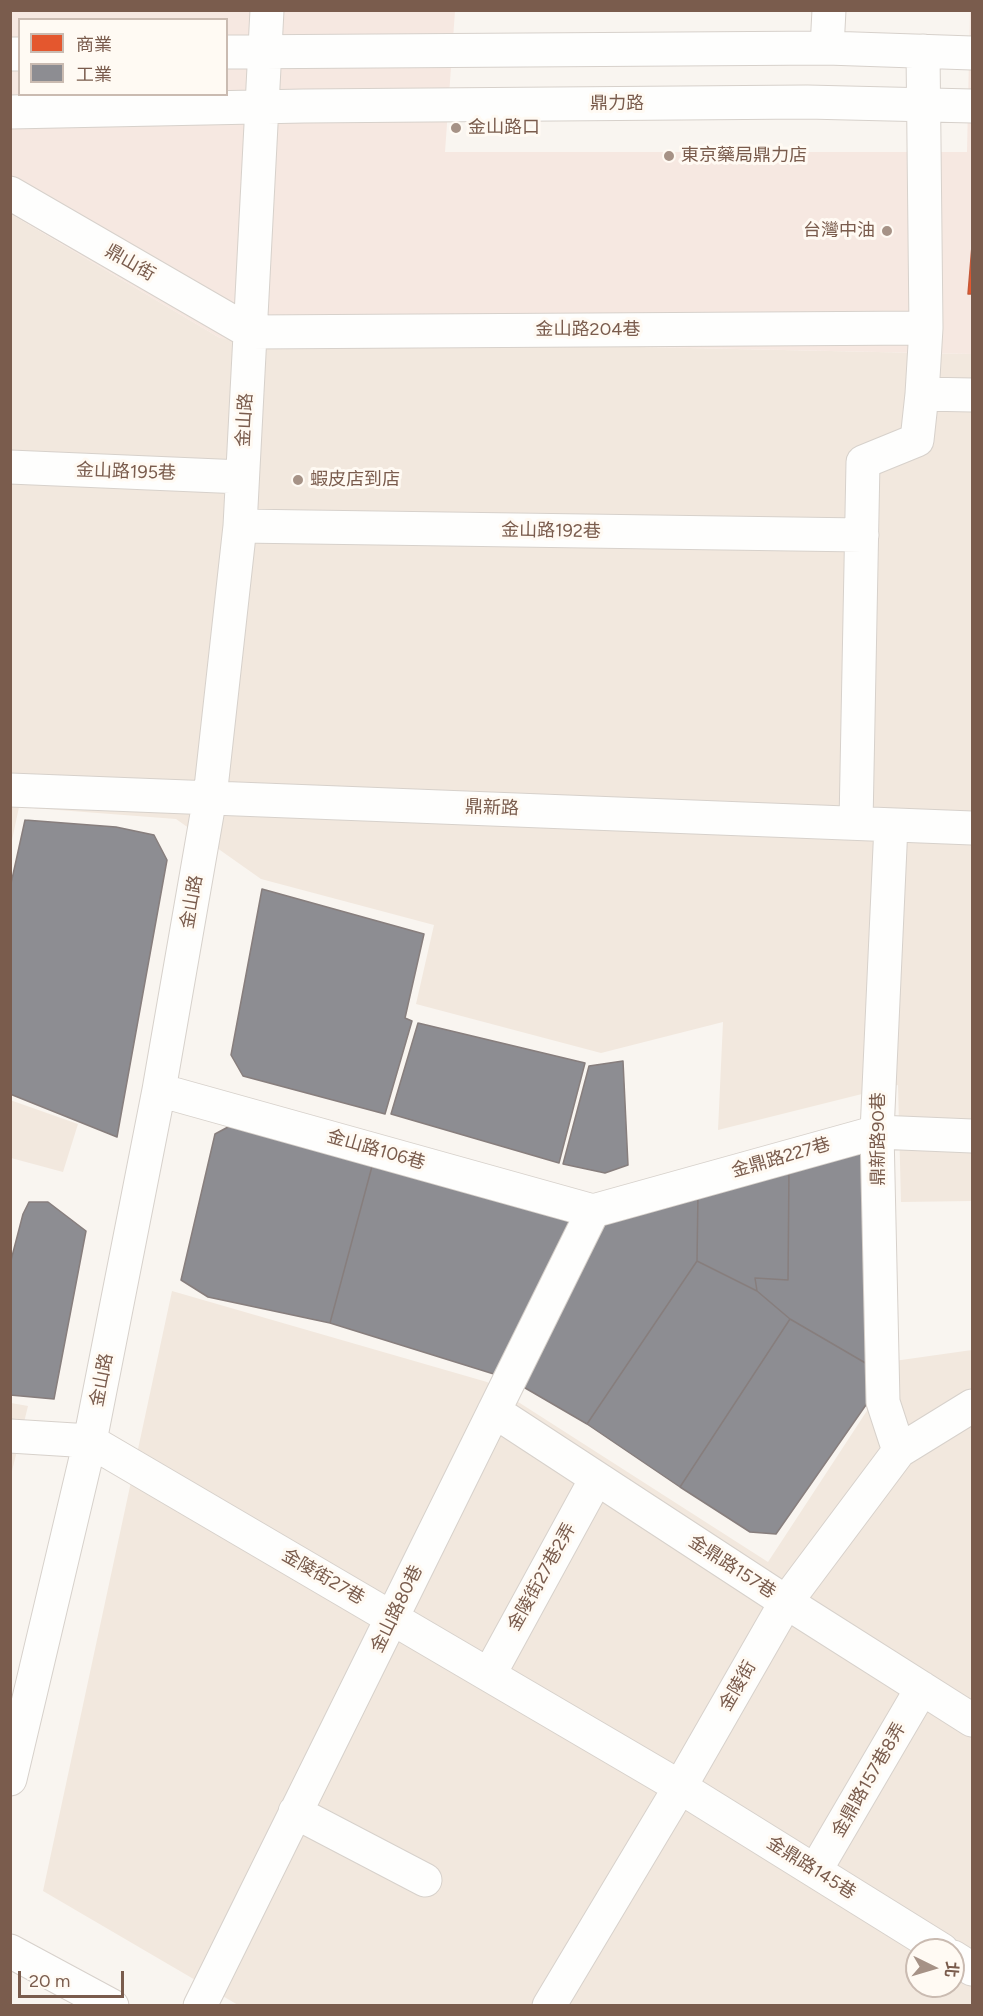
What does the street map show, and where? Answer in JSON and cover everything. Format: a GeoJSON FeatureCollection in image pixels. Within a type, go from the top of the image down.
{"type":"FeatureCollection","features":[{"type":"Feature","properties":{"kind":"street","name":"金山路"},"geometry":{"type":"LineString","coordinates":[[12,1762],[90,1441],[159,1090],[210,797],[240,526],[267,10]]}},
{"type":"Feature","properties":{"kind":"street"},"geometry":{"type":"LineString","coordinates":[[827,48],[829,10]]}},
{"type":"Feature","properties":{"kind":"street"},"geometry":{"type":"LineString","coordinates":[[228,52],[827,48],[972,53]]}},
{"type":"Feature","properties":{"kind":"street"},"geometry":{"type":"LineString","coordinates":[[856,823],[863,462],[917,440],[922,394],[926,328],[923,51]]}},
{"type":"Feature","properties":{"kind":"street","name":"鼎力路"},"geometry":{"type":"LineString","coordinates":[[261,107],[795,102],[972,106]]}},
{"type":"Feature","properties":{"kind":"street"},"geometry":{"type":"LineString","coordinates":[[10,112],[261,107]]}},
{"type":"Feature","properties":{"kind":"street","name":"鼎山街"},"geometry":{"type":"LineString","coordinates":[[10,193],[250,332]]}},
{"type":"Feature","properties":{"kind":"street","name":"金山路204巷"},"geometry":{"type":"LineString","coordinates":[[250,332],[926,328]]}},
{"type":"Feature","properties":{"kind":"street"},"geometry":{"type":"LineString","coordinates":[[922,394],[972,395]]}},
{"type":"Feature","properties":{"kind":"street","name":"金山路195巷"},"geometry":{"type":"LineString","coordinates":[[10,467],[242,477]]}},
{"type":"Feature","properties":{"kind":"street","name":"金山路192巷"},"geometry":{"type":"LineString","coordinates":[[240,526],[862,535]]}},
{"type":"Feature","properties":{"kind":"street","name":"鼎新路"},"geometry":{"type":"LineString","coordinates":[[10,790],[972,828]]}},
{"type":"Feature","properties":{"kind":"street","name":"鼎新路90巷"},"geometry":{"type":"LineString","coordinates":[[891,825],[877,1132],[883,1402],[899,1451]]}},
{"type":"Feature","properties":{"kind":"street","name":"金山路106巷"},"geometry":{"type":"LineString","coordinates":[[159,1090],[593,1211]]}},
{"type":"Feature","properties":{"kind":"street","name":"金鼎路227巷"},"geometry":{"type":"LineString","coordinates":[[593,1211],[877,1132],[972,1136]]}},
{"type":"Feature","properties":{"kind":"street","name":"金山路80巷"},"geometry":{"type":"LineString","coordinates":[[200,2006],[593,1211]]}},
{"type":"Feature","properties":{"kind":"street","name":"金陵街"},"geometry":{"type":"LineString","coordinates":[[549,2006],[680,1787],[786,1602],[899,1451],[972,1406]]}},
{"type":"Feature","properties":{"kind":"street","name":"金鼎路157巷"},"geometry":{"type":"LineString","coordinates":[[494,1411],[922,1688],[968,1707]]}},
{"type":"Feature","properties":{"kind":"street"},"geometry":{"type":"LineString","coordinates":[[10,1436],[90,1441]]}},
{"type":"Feature","properties":{"kind":"street","name":"金陵街27巷"},"geometry":{"type":"LineString","coordinates":[[90,1441],[680,1787]]}},
{"type":"Feature","properties":{"kind":"street","name":"金陵街27巷2弄"},"geometry":{"type":"LineString","coordinates":[[489,1675],[596,1479]]}},
{"type":"Feature","properties":{"kind":"street","name":"金鼎路157巷8弄"},"geometry":{"type":"LineString","coordinates":[[815,1871],[922,1688]]}},
{"type":"Feature","properties":{"kind":"street","name":"金鼎路145巷"},"geometry":{"type":"LineString","coordinates":[[680,1787],[923,1938]]}},
{"type":"Feature","properties":{"kind":"street"},"geometry":{"type":"LineString","coordinates":[[295,1812],[425,1880]]}},
{"type":"Feature","properties":{"kind":"street"},"geometry":{"type":"LineString","coordinates":[[10,1951],[112,2006]]}},
{"type":"Feature","properties":{"kind":"shaded area"},"geometry":{"type":"Polygon","coordinates":[[[11,11],[455,11],[445,152],[967,152],[970,11],[972,11],[972,354],[220,338],[11,214],[11,11]]]}},
{"type":"Feature","properties":{"kind":"shaded area"},"geometry":{"type":"Polygon","coordinates":[[[11,214],[220,338],[972,354],[972,1201],[901,1202],[898,1085],[718,1130],[723,1022],[601,1053],[416,1004],[434,925],[261,879],[176,819],[19,807],[11,845],[11,214]]]}},
{"type":"Feature","properties":{"kind":"shaded area"},"geometry":{"type":"Polygon","coordinates":[[[10,1100],[78,1124],[63,1172],[11,1158],[10,1100]]]}},
{"type":"Feature","properties":{"kind":"shaded area"},"geometry":{"type":"Polygon","coordinates":[[[172,1291],[487,1382],[768,1562],[874,1400],[894,1361],[972,1350],[972,2005],[238,2005],[43,1891],[172,1291]]]}},
{"type":"Feature","properties":{"kind":"shaded area"},"geometry":{"type":"Polygon","coordinates":[[[11,1403],[28,1406],[11,1475],[11,1403]]]}},
{"type":"Feature","properties":{"kind":"building: 商業"},"geometry":{"type":"Polygon","coordinates":[[[972,246],[972,294],[968,294],[972,246]]]}},
{"type":"Feature","properties":{"kind":"building: 工業"},"geometry":{"type":"Polygon","coordinates":[[[25,820],[116,827],[154,835],[167,860],[117,1137],[10,1094],[10,888],[25,820]]]}},
{"type":"Feature","properties":{"kind":"building: 工業"},"geometry":{"type":"Polygon","coordinates":[[[262,889],[424,934],[405,1018],[412,1021],[385,1114],[243,1076],[231,1055],[262,889]]]}},
{"type":"Feature","properties":{"kind":"building: 工業"},"geometry":{"type":"Polygon","coordinates":[[[418,1023],[585,1063],[559,1163],[391,1114],[418,1023]]]}},
{"type":"Feature","properties":{"kind":"building: 工業"},"geometry":{"type":"Polygon","coordinates":[[[623,1061],[628,1165],[605,1173],[563,1164],[589,1066],[623,1061]]]}},
{"type":"Feature","properties":{"kind":"building: 工業"},"geometry":{"type":"Polygon","coordinates":[[[241,1120],[374,1159],[330,1323],[208,1297],[181,1280],[215,1134],[241,1120]]]}},
{"type":"Feature","properties":{"kind":"building: 工業"},"geometry":{"type":"Polygon","coordinates":[[[856,1147],[869,1158],[874,1368],[790,1319],[757,1291],[755,1278],[788,1280],[789,1168],[856,1147]]]}},
{"type":"Feature","properties":{"kind":"building: 工業"},"geometry":{"type":"Polygon","coordinates":[[[374,1159],[572,1221],[497,1375],[330,1323],[374,1159]]]}},
{"type":"Feature","properties":{"kind":"building: 工業"},"geometry":{"type":"Polygon","coordinates":[[[789,1168],[788,1280],[755,1278],[757,1291],[697,1261],[698,1193],[789,1168]]]}},
{"type":"Feature","properties":{"kind":"building: 工業"},"geometry":{"type":"Polygon","coordinates":[[[698,1193],[697,1261],[587,1424],[520,1385],[606,1216],[698,1193]]]}},
{"type":"Feature","properties":{"kind":"building: 工業"},"geometry":{"type":"Polygon","coordinates":[[[29,1202],[48,1202],[86,1231],[54,1399],[10,1395],[10,1264],[23,1214],[29,1202]]]}},
{"type":"Feature","properties":{"kind":"building: 工業"},"geometry":{"type":"Polygon","coordinates":[[[697,1261],[757,1291],[790,1319],[680,1487],[587,1424],[697,1261]]]}},
{"type":"Feature","properties":{"kind":"building: 工業"},"geometry":{"type":"Polygon","coordinates":[[[790,1319],[874,1368],[868,1402],[776,1534],[750,1532],[680,1487],[790,1319]]]}},
{"type":"Feature","properties":{"kind":"place","name":"金山路口"},"geometry":{"type":"Point","coordinates":[456,128]}},
{"type":"Feature","properties":{"kind":"place","name":"東京藥局鼎力店"},"geometry":{"type":"Point","coordinates":[669,156]}},
{"type":"Feature","properties":{"kind":"place","name":"台灣中油"},"geometry":{"type":"Point","coordinates":[887,231]}},
{"type":"Feature","properties":{"kind":"place","name":"蝦皮店到店"},"geometry":{"type":"Point","coordinates":[298,480]}}]}
